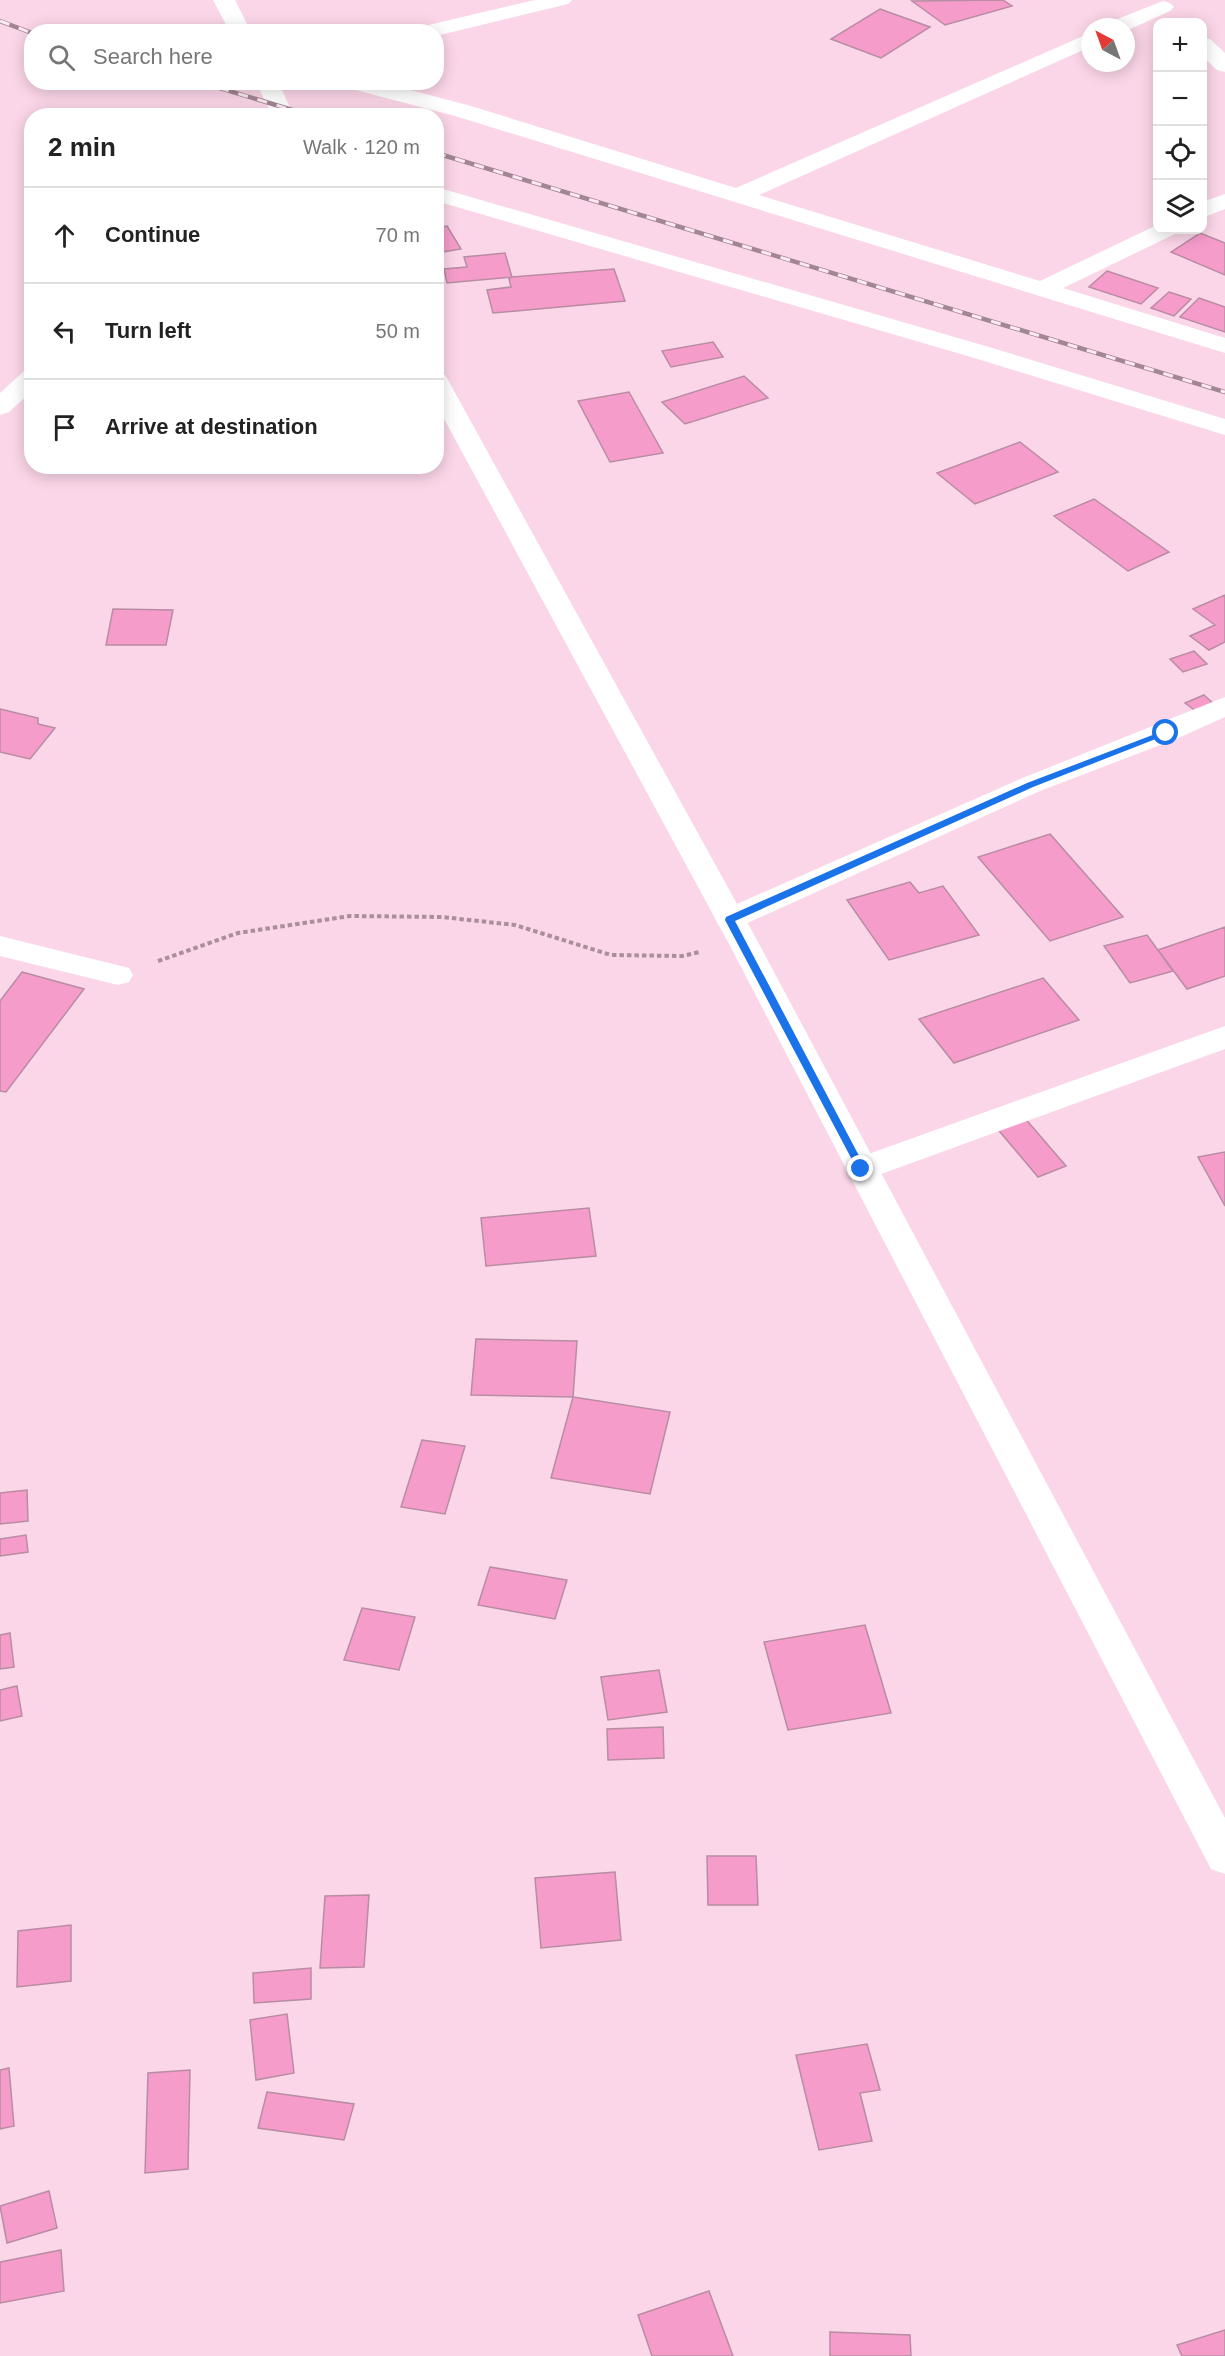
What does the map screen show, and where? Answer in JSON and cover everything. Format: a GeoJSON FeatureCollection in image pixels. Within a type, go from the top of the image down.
{"type":"FeatureCollection","features":[{"type":"Feature","properties":{"kind":"street"},"geometry":{"type":"LineString","coordinates":[[224,0],[237,24]]}},
{"type":"Feature","properties":{"kind":"street"},"geometry":{"type":"LineString","coordinates":[[444,28],[561,0]]}},
{"type":"Feature","properties":{"kind":"street"},"geometry":{"type":"LineString","coordinates":[[1133,18],[1159,3],[1176,18]]}},
{"type":"Feature","properties":{"kind":"street"},"geometry":{"type":"LineString","coordinates":[[737,196],[1081,43]]}},
{"type":"Feature","properties":{"kind":"street"},"geometry":{"type":"LineString","coordinates":[[1207,48],[1225,65]]}},
{"type":"Feature","properties":{"kind":"street"},"geometry":{"type":"LineString","coordinates":[[271,90],[280,108]]}},
{"type":"Feature","properties":{"kind":"street"},"geometry":{"type":"LineString","coordinates":[[382,90],[462,111],[1225,345]]}},
{"type":"Feature","properties":{"kind":"street"},"geometry":{"type":"LineString","coordinates":[[444,197],[980,352],[1225,427]]}},
{"type":"Feature","properties":{"kind":"street"},"geometry":{"type":"LineString","coordinates":[[1207,210],[1225,201]]}},
{"type":"Feature","properties":{"kind":"street"},"geometry":{"type":"LineString","coordinates":[[1041,290],[1157,234]]}},
{"type":"Feature","properties":{"kind":"street"},"geometry":{"type":"LineString","coordinates":[[0,407],[24,384]]}},
{"type":"Feature","properties":{"kind":"street"},"geometry":{"type":"LineString","coordinates":[[444,395],[736,931],[1225,1857]]}},
{"type":"Feature","properties":{"kind":"street"},"geometry":{"type":"LineString","coordinates":[[736,931],[1030,785],[1166,733],[1225,706]]}},
{"type":"Feature","properties":{"kind":"street"},"geometry":{"type":"LineString","coordinates":[[0,946],[118,975]]}},
{"type":"Feature","properties":{"kind":"street"},"geometry":{"type":"LineString","coordinates":[[861,1169],[1225,1037]]}},
{"type":"Feature","properties":{"kind":"path"},"geometry":{"type":"LineString","coordinates":[[118,975],[238,933],[350,916],[442,917],[515,925],[611,955],[682,956],[736,931]]}},
{"type":"Feature","properties":{"kind":"building"},"geometry":{"type":"Polygon","coordinates":[[[1003,0],[1012,6],[945,25],[912,1],[1003,0]]]}},
{"type":"Feature","properties":{"kind":"building"},"geometry":{"type":"Polygon","coordinates":[[[880,9],[930,27],[881,58],[831,39],[880,9]]]}},
{"type":"Feature","properties":{"kind":"building"},"geometry":{"type":"Polygon","coordinates":[[[447,226],[461,249],[444,252],[444,227],[447,226]]]}},
{"type":"Feature","properties":{"kind":"building"},"geometry":{"type":"Polygon","coordinates":[[[1198,234],[1225,243],[1225,275],[1171,252],[1198,234]]]}},
{"type":"Feature","properties":{"kind":"building"},"geometry":{"type":"Polygon","coordinates":[[[505,253],[512,277],[447,283],[444,269],[467,267],[464,257],[505,253]]]}},
{"type":"Feature","properties":{"kind":"building"},"geometry":{"type":"Polygon","coordinates":[[[614,269],[625,301],[493,313],[487,290],[511,287],[509,279],[512,277],[614,269]]]}},
{"type":"Feature","properties":{"kind":"building"},"geometry":{"type":"Polygon","coordinates":[[[1107,271],[1158,288],[1141,304],[1089,287],[1107,271]]]}},
{"type":"Feature","properties":{"kind":"building"},"geometry":{"type":"Polygon","coordinates":[[[1169,292],[1191,299],[1174,316],[1151,308],[1169,292]]]}},
{"type":"Feature","properties":{"kind":"building"},"geometry":{"type":"Polygon","coordinates":[[[1199,298],[1225,307],[1225,332],[1180,317],[1199,298]]]}},
{"type":"Feature","properties":{"kind":"building"},"geometry":{"type":"Polygon","coordinates":[[[713,342],[723,357],[671,367],[662,351],[713,342]]]}},
{"type":"Feature","properties":{"kind":"building"},"geometry":{"type":"Polygon","coordinates":[[[744,376],[768,398],[685,424],[662,402],[744,376]]]}},
{"type":"Feature","properties":{"kind":"building"},"geometry":{"type":"Polygon","coordinates":[[[629,392],[663,453],[610,462],[578,401],[629,392]]]}},
{"type":"Feature","properties":{"kind":"building"},"geometry":{"type":"Polygon","coordinates":[[[1020,442],[1058,472],[975,504],[937,473],[1020,442]]]}},
{"type":"Feature","properties":{"kind":"building"},"geometry":{"type":"Polygon","coordinates":[[[1094,499],[1169,552],[1128,571],[1054,516],[1094,499]]]}},
{"type":"Feature","properties":{"kind":"building"},"geometry":{"type":"Polygon","coordinates":[[[1225,595],[1225,642],[1209,650],[1190,636],[1215,625],[1193,609],[1225,595]]]}},
{"type":"Feature","properties":{"kind":"building"},"geometry":{"type":"Polygon","coordinates":[[[113,609],[173,610],[166,645],[106,645],[113,609]]]}},
{"type":"Feature","properties":{"kind":"building"},"geometry":{"type":"Polygon","coordinates":[[[1194,651],[1207,664],[1183,672],[1170,659],[1194,651]]]}},
{"type":"Feature","properties":{"kind":"building"},"geometry":{"type":"Polygon","coordinates":[[[1204,695],[1214,704],[1197,712],[1185,703],[1204,695]]]}},
{"type":"Feature","properties":{"kind":"building"},"geometry":{"type":"Polygon","coordinates":[[[0,709],[38,718],[38,724],[55,728],[30,759],[0,752],[0,709]]]}},
{"type":"Feature","properties":{"kind":"building"},"geometry":{"type":"Polygon","coordinates":[[[1050,834],[1123,917],[1050,941],[978,857],[1050,834]]]}},
{"type":"Feature","properties":{"kind":"building"},"geometry":{"type":"Polygon","coordinates":[[[910,882],[919,893],[943,886],[979,935],[889,960],[847,900],[910,882]]]}},
{"type":"Feature","properties":{"kind":"building"},"geometry":{"type":"Polygon","coordinates":[[[1225,927],[1225,976],[1187,989],[1158,950],[1225,927]]]}},
{"type":"Feature","properties":{"kind":"building"},"geometry":{"type":"Polygon","coordinates":[[[1147,935],[1173,971],[1130,983],[1104,946],[1147,935]]]}},
{"type":"Feature","properties":{"kind":"building"},"geometry":{"type":"Polygon","coordinates":[[[22,972],[84,989],[6,1092],[0,1091],[0,1001],[22,972]]]}},
{"type":"Feature","properties":{"kind":"building"},"geometry":{"type":"Polygon","coordinates":[[[1043,978],[1079,1020],[954,1063],[919,1019],[1043,978]]]}},
{"type":"Feature","properties":{"kind":"building"},"geometry":{"type":"Polygon","coordinates":[[[1023,1116],[1066,1166],[1038,1177],[995,1126],[1023,1116]]]}},
{"type":"Feature","properties":{"kind":"building"},"geometry":{"type":"Polygon","coordinates":[[[1225,1152],[1225,1206],[1198,1157],[1225,1152]]]}},
{"type":"Feature","properties":{"kind":"building"},"geometry":{"type":"Polygon","coordinates":[[[589,1208],[596,1256],[486,1266],[481,1218],[589,1208]]]}},
{"type":"Feature","properties":{"kind":"building"},"geometry":{"type":"Polygon","coordinates":[[[476,1339],[577,1341],[573,1397],[471,1395],[476,1339]]]}},
{"type":"Feature","properties":{"kind":"building"},"geometry":{"type":"Polygon","coordinates":[[[573,1397],[670,1412],[650,1494],[551,1478],[573,1397]]]}},
{"type":"Feature","properties":{"kind":"building"},"geometry":{"type":"Polygon","coordinates":[[[422,1440],[465,1446],[445,1514],[401,1507],[422,1440]]]}},
{"type":"Feature","properties":{"kind":"building"},"geometry":{"type":"Polygon","coordinates":[[[27,1490],[28,1521],[0,1524],[0,1493],[27,1490]]]}},
{"type":"Feature","properties":{"kind":"building"},"geometry":{"type":"Polygon","coordinates":[[[26,1535],[28,1552],[0,1556],[0,1539],[26,1535]]]}},
{"type":"Feature","properties":{"kind":"building"},"geometry":{"type":"Polygon","coordinates":[[[490,1567],[567,1580],[555,1619],[478,1605],[490,1567]]]}},
{"type":"Feature","properties":{"kind":"building"},"geometry":{"type":"Polygon","coordinates":[[[362,1608],[415,1617],[399,1670],[344,1660],[362,1608]]]}},
{"type":"Feature","properties":{"kind":"building"},"geometry":{"type":"Polygon","coordinates":[[[865,1625],[891,1713],[788,1730],[764,1642],[865,1625]]]}},
{"type":"Feature","properties":{"kind":"building"},"geometry":{"type":"Polygon","coordinates":[[[10,1633],[14,1667],[0,1669],[0,1635],[10,1633]]]}},
{"type":"Feature","properties":{"kind":"building"},"geometry":{"type":"Polygon","coordinates":[[[659,1670],[667,1712],[608,1720],[601,1677],[659,1670]]]}},
{"type":"Feature","properties":{"kind":"building"},"geometry":{"type":"Polygon","coordinates":[[[17,1686],[22,1716],[0,1721],[0,1690],[17,1686]]]}},
{"type":"Feature","properties":{"kind":"building"},"geometry":{"type":"Polygon","coordinates":[[[663,1727],[664,1758],[608,1760],[607,1729],[663,1727]]]}},
{"type":"Feature","properties":{"kind":"building"},"geometry":{"type":"Polygon","coordinates":[[[707,1856],[756,1856],[758,1905],[708,1905],[707,1856]]]}},
{"type":"Feature","properties":{"kind":"building"},"geometry":{"type":"Polygon","coordinates":[[[615,1872],[621,1940],[541,1948],[535,1878],[615,1872]]]}},
{"type":"Feature","properties":{"kind":"building"},"geometry":{"type":"Polygon","coordinates":[[[369,1895],[364,1967],[320,1968],[325,1896],[369,1895]]]}},
{"type":"Feature","properties":{"kind":"building"},"geometry":{"type":"Polygon","coordinates":[[[71,1925],[71,1981],[17,1987],[18,1931],[71,1925]]]}},
{"type":"Feature","properties":{"kind":"building"},"geometry":{"type":"Polygon","coordinates":[[[311,1968],[311,1999],[254,2003],[253,1973],[311,1968]]]}},
{"type":"Feature","properties":{"kind":"building"},"geometry":{"type":"Polygon","coordinates":[[[287,2014],[294,2073],[256,2080],[250,2020],[287,2014]]]}},
{"type":"Feature","properties":{"kind":"building"},"geometry":{"type":"Polygon","coordinates":[[[867,2044],[880,2090],[860,2093],[872,2141],[819,2150],[796,2055],[867,2044]]]}},
{"type":"Feature","properties":{"kind":"building"},"geometry":{"type":"Polygon","coordinates":[[[9,2068],[14,2126],[0,2129],[0,2070],[9,2068]]]}},
{"type":"Feature","properties":{"kind":"building"},"geometry":{"type":"Polygon","coordinates":[[[190,2070],[188,2169],[145,2173],[148,2073],[190,2070]]]}},
{"type":"Feature","properties":{"kind":"building"},"geometry":{"type":"Polygon","coordinates":[[[267,2092],[354,2104],[344,2140],[258,2128],[267,2092]]]}},
{"type":"Feature","properties":{"kind":"building"},"geometry":{"type":"Polygon","coordinates":[[[49,2191],[57,2228],[7,2243],[0,2206],[49,2191]]]}},
{"type":"Feature","properties":{"kind":"building"},"geometry":{"type":"Polygon","coordinates":[[[61,2250],[64,2291],[0,2303],[0,2262],[61,2250]]]}},
{"type":"Feature","properties":{"kind":"building"},"geometry":{"type":"Polygon","coordinates":[[[709,2291],[733,2356],[652,2356],[638,2315],[709,2291]]]}},
{"type":"Feature","properties":{"kind":"building"},"geometry":{"type":"Polygon","coordinates":[[[1225,2330],[1225,2356],[1182,2356],[1177,2345],[1225,2330]]]}},
{"type":"Feature","properties":{"kind":"building"},"geometry":{"type":"Polygon","coordinates":[[[830,2332],[910,2335],[911,2356],[830,2356],[830,2332]]]}},
{"type":"Feature","properties":{"kind":"railway"},"geometry":{"type":"LineString","coordinates":[[0,21],[24,30]]}},
{"type":"Feature","properties":{"kind":"railway"},"geometry":{"type":"LineString","coordinates":[[226,90],[286,108]]}},
{"type":"Feature","properties":{"kind":"railway"},"geometry":{"type":"LineString","coordinates":[[444,155],[1225,392]]}},
{"type":"Feature","properties":{"kind":"route"},"geometry":{"type":"LineString","coordinates":[[861,1169],[730,920],[1030,785],[1166,733]]}}]}
